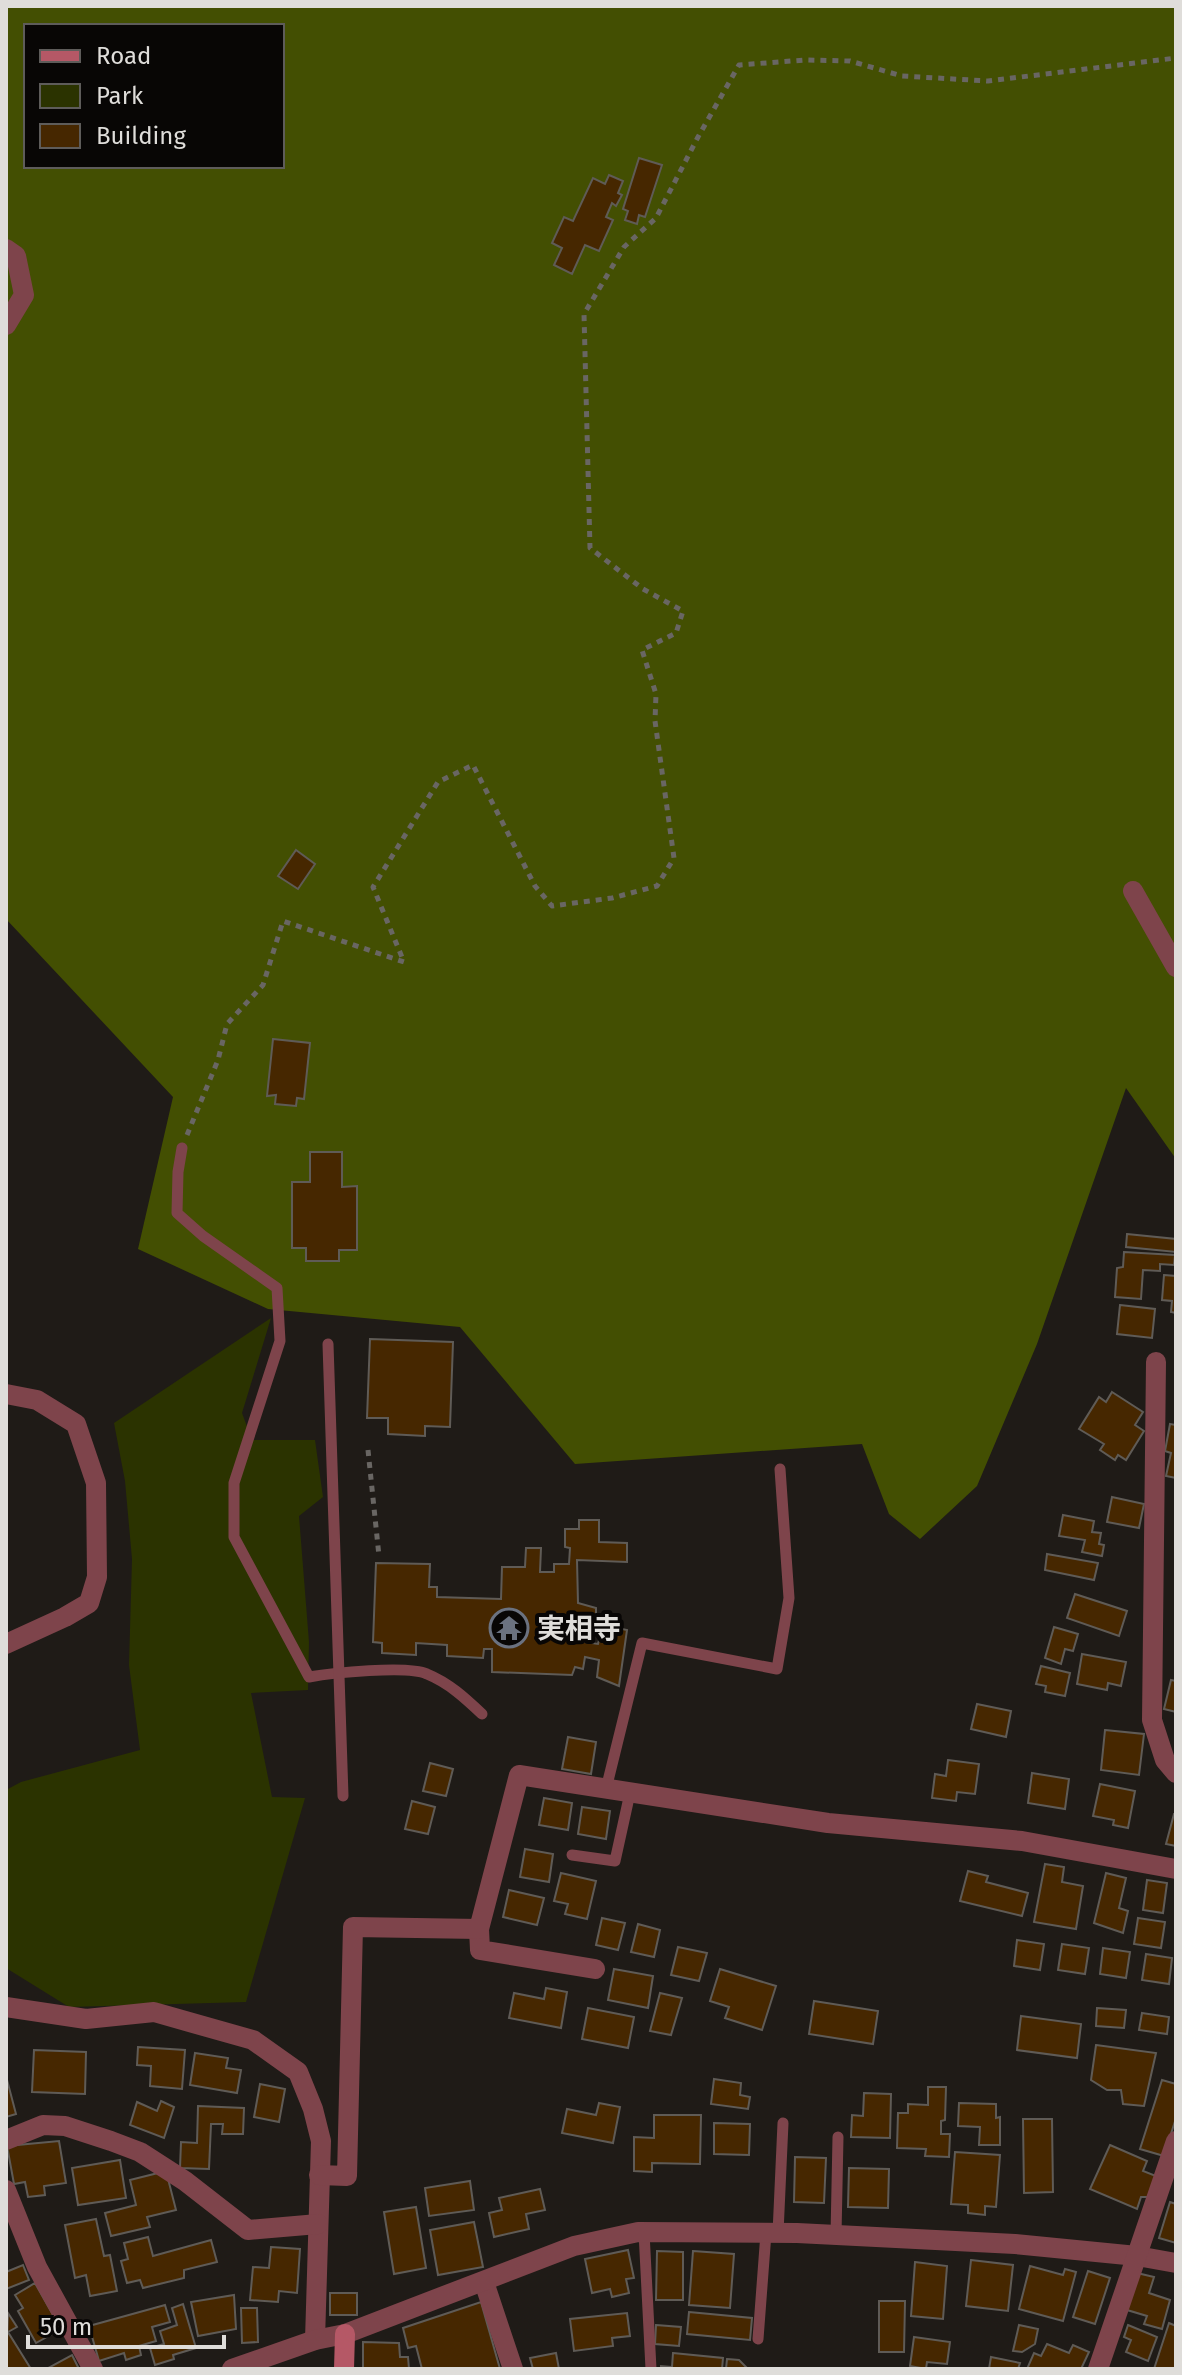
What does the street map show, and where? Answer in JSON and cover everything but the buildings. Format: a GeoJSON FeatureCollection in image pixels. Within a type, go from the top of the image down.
{"type":"FeatureCollection","features":[{"type":"Feature","properties":{"kind":"street"},"geometry":{"type":"LineString","coordinates":[[6,249],[16,256],[24,295],[6,325]]}},
{"type":"Feature","properties":{"kind":"street"},"geometry":{"type":"LineString","coordinates":[[1133,891],[1176,967]]}},
{"type":"Feature","properties":{"kind":"street"},"geometry":{"type":"LineString","coordinates":[[1156,1362],[1152,1720],[1165,1760],[1176,1773]]}},
{"type":"Feature","properties":{"kind":"street"},"geometry":{"type":"LineString","coordinates":[[6,1394],[37,1400],[76,1424],[96,1483],[97,1577],[89,1603],[6,1644]]}},
{"type":"Feature","properties":{"kind":"street"},"geometry":{"type":"LineString","coordinates":[[595,1969],[480,1950],[479,1929],[519,1775],[828,1823],[1022,1841],[1176,1869]]}},
{"type":"Feature","properties":{"kind":"street"},"geometry":{"type":"LineString","coordinates":[[319,2175],[347,2176],[353,1927],[479,1929]]}},
{"type":"Feature","properties":{"kind":"street"},"geometry":{"type":"LineString","coordinates":[[6,2007],[86,2019],[154,2012],[253,2040],[298,2072],[313,2109],[321,2141],[315,2340]]}},
{"type":"Feature","properties":{"kind":"street"},"geometry":{"type":"LineString","coordinates":[[6,2140],[43,2125],[65,2126],[140,2152],[185,2181],[248,2230],[318,2224]]}},
{"type":"Feature","properties":{"kind":"street"},"geometry":{"type":"LineString","coordinates":[[1098,2369],[1176,2141]]}},
{"type":"Feature","properties":{"kind":"street"},"geometry":{"type":"LineString","coordinates":[[6,2190],[37,2267],[93,2369]]}},
{"type":"Feature","properties":{"kind":"street"},"geometry":{"type":"LineString","coordinates":[[232,2369],[315,2340],[345,2334],[574,2246],[644,2232],[836,2235],[1015,2244],[1176,2263]]}},
{"type":"Feature","properties":{"kind":"street"},"geometry":{"type":"LineString","coordinates":[[484,2282],[513,2369]]}},
{"type":"Feature","properties":{"kind":"street"},"geometry":{"type":"LineString","coordinates":[[344,2369],[345,2334]]}},
{"type":"Feature","properties":{"kind":"lane"},"geometry":{"type":"LineString","coordinates":[[182,1148],[177,1213],[203,1236],[277,1288],[280,1341],[234,1483],[234,1537],[309,1677],[339,1671],[424,1672],[459,1692],[482,1714]]}},
{"type":"Feature","properties":{"kind":"lane"},"geometry":{"type":"LineString","coordinates":[[328,1344],[343,1796]]}},
{"type":"Feature","properties":{"kind":"lane"},"geometry":{"type":"LineString","coordinates":[[606,1789],[642,1643],[777,1669],[789,1598],[780,1469]]}},
{"type":"Feature","properties":{"kind":"lane"},"geometry":{"type":"LineString","coordinates":[[572,1855],[615,1861],[630,1793]]}},
{"type":"Feature","properties":{"kind":"lane"},"geometry":{"type":"LineString","coordinates":[[758,2339],[783,2123]]}},
{"type":"Feature","properties":{"kind":"lane"},"geometry":{"type":"LineString","coordinates":[[836,2235],[838,2137]]}},
{"type":"Feature","properties":{"kind":"lane"},"geometry":{"type":"LineString","coordinates":[[644,2232],[651,2369]]}},
{"type":"Feature","properties":{"kind":"path"},"geometry":{"type":"LineString","coordinates":[[182,1148],[218,1060],[227,1024],[263,985],[283,921],[404,962],[373,887],[438,782],[473,765],[535,886],[552,906],[612,898],[657,886],[674,858],[655,721],[656,694],[642,650],[676,633],[683,611],[643,589],[590,548],[584,314],[624,247],[656,218],[739,65],[805,60],[850,61],[902,76],[988,81],[1176,58]]}},
{"type":"Feature","properties":{"kind":"path"},"geometry":{"type":"LineString","coordinates":[[368,1450],[379,1556]]}},
{"type":"Feature","properties":{"kind":"green space"},"geometry":{"type":"Polygon","coordinates":[[[6,6],[1176,6],[1176,1159],[1126,1088],[1037,1344],[977,1486],[920,1539],[889,1514],[862,1444],[575,1464],[460,1327],[268,1309],[138,1249],[173,1097],[6,919],[6,6]]]}},
{"type":"Feature","properties":{"kind":"green space"},"geometry":{"type":"Polygon","coordinates":[[[271,1318],[242,1413],[252,1440],[315,1440],[323,1497],[299,1516],[309,1642],[308,1690],[251,1693],[272,1797],[305,1798],[246,2002],[69,2007],[6,1968],[6,1790],[21,1782],[140,1750],[129,1665],[132,1559],[125,1481],[114,1423],[271,1318]]]}},
{"type":"Feature","properties":{"kind":"place","name":"実相寺"},"geometry":{"type":"Point","coordinates":[509,1628]}}]}
